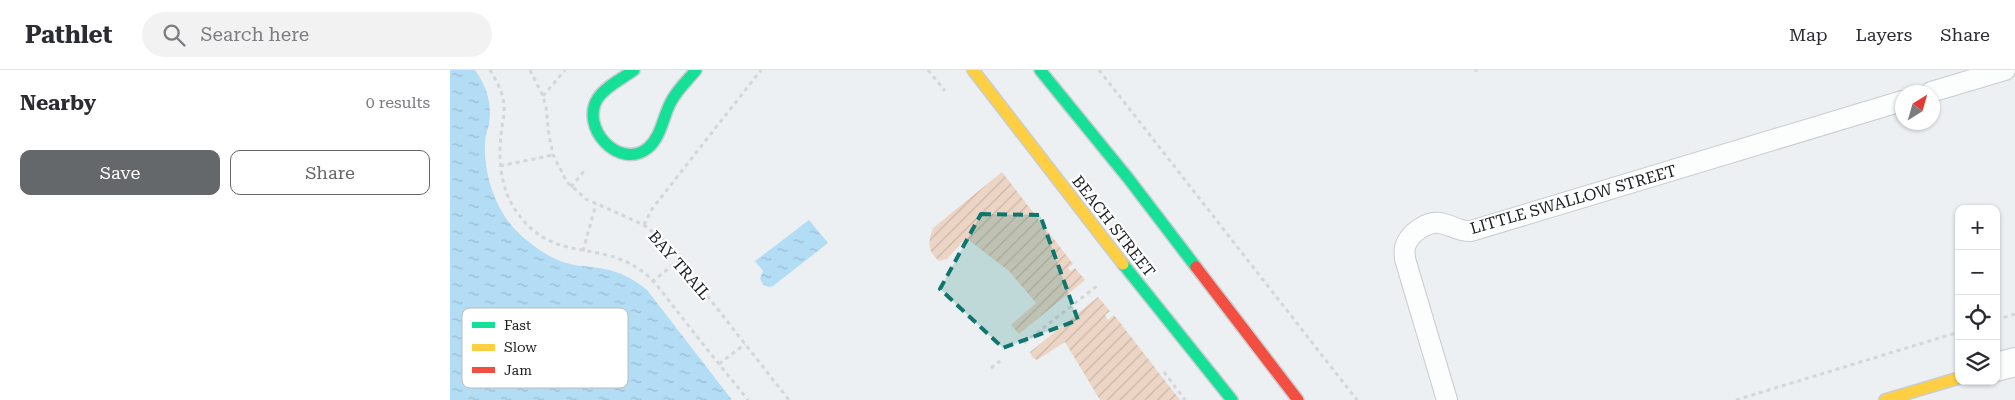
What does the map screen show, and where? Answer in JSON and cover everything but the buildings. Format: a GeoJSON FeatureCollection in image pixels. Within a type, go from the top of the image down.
{"type":"FeatureCollection","features":[{"type":"Feature","properties":{"kind":"street"},"geometry":{"type":"LineString","coordinates":[[634,70],[598,98],[593,106],[592,114],[593,125],[597,134],[606,144],[614,150],[633,154],[646,150],[654,141],[674,98],[696,70]]}},
{"type":"Feature","properties":{"kind":"street","name":"BEACH STREET"},"geometry":{"type":"LineString","coordinates":[[973,70],[1081,212],[1232,400]]}},
{"type":"Feature","properties":{"kind":"street"},"geometry":{"type":"LineString","coordinates":[[1040,70],[1128,178],[1298,400]]}},
{"type":"Feature","properties":{"kind":"street"},"geometry":{"type":"LineString","coordinates":[[2000,366],[2015,362]]}},
{"type":"Feature","properties":{"kind":"street"},"geometry":{"type":"LineString","coordinates":[[1885,400],[1955,379]]}},
{"type":"Feature","properties":{"kind":"lane"},"geometry":{"type":"LineString","coordinates":[[1940,89],[2006,70]]}},
{"type":"Feature","properties":{"kind":"lane","name":"LITTLE SWALLOW STREET"},"geometry":{"type":"LineString","coordinates":[[1447,400],[1405,259],[1407,242],[1421,228],[1439,223],[1462,231],[1471,230],[1895,103]]}},
{"type":"Feature","properties":{"kind":"path"},"geometry":{"type":"LineString","coordinates":[[490,70],[500,90],[504,105],[499,150],[500,166],[505,185],[516,210],[532,230],[550,241],[562,246],[625,261],[637,268],[652,282],[748,400]]}},
{"type":"Feature","properties":{"kind":"path","name":"BAY TRAIL"},"geometry":{"type":"LineString","coordinates":[[530,70],[543,96],[553,155],[567,182],[578,194],[644,225],[665,242],[789,400]]}},
{"type":"Feature","properties":{"kind":"path"},"geometry":{"type":"LineString","coordinates":[[543,96],[565,70]]}},
{"type":"Feature","properties":{"kind":"path"},"geometry":{"type":"LineString","coordinates":[[644,225],[652,209],[761,70]]}},
{"type":"Feature","properties":{"kind":"path"},"geometry":{"type":"LineString","coordinates":[[1100,70],[1357,400]]}},
{"type":"Feature","properties":{"kind":"path"},"geometry":{"type":"LineString","coordinates":[[500,166],[553,155]]}},
{"type":"Feature","properties":{"kind":"path"},"geometry":{"type":"LineString","coordinates":[[583,251],[596,204]]}},
{"type":"Feature","properties":{"kind":"path"},"geometry":{"type":"LineString","coordinates":[[652,282],[679,260]]}},
{"type":"Feature","properties":{"kind":"path"},"geometry":{"type":"LineString","coordinates":[[1024,343],[1097,286]]}},
{"type":"Feature","properties":{"kind":"path"},"geometry":{"type":"LineString","coordinates":[[2000,319],[2015,314]]}},
{"type":"Feature","properties":{"kind":"path"},"geometry":{"type":"LineString","coordinates":[[1736,400],[1955,333]]}},
{"type":"Feature","properties":{"kind":"path"},"geometry":{"type":"LineString","coordinates":[[719,364],[745,344]]}},
{"type":"Feature","properties":{"kind":"path"},"geometry":{"type":"LineString","coordinates":[[991,368],[1000,361]]}},
{"type":"Feature","properties":{"kind":"highlighted area"},"geometry":{"type":"Polygon","coordinates":[[[981,214],[1040,215],[1078,320],[1003,348],[940,289],[981,214]]]}},
{"type":"Feature","properties":{"kind":"shaded area"},"geometry":{"type":"Polygon","coordinates":[[[1002,172],[1073,264],[1068,268],[1071,271],[1075,268],[1085,280],[1019,334],[1011,325],[1036,303],[1009,271],[966,238],[947,259],[939,261],[932,254],[930,246],[933,228],[1002,172]]]}},
{"type":"Feature","properties":{"kind":"shaded area"},"geometry":{"type":"Polygon","coordinates":[[[1098,297],[1110,311],[1105,315],[1108,320],[1114,315],[1180,400],[1100,400],[1065,342],[1037,360],[1032,357],[1030,352],[1098,297]]]}},
{"type":"Feature","properties":{"kind":"water"},"geometry":{"type":"Polygon","coordinates":[[[450,70],[475,70],[483,83],[490,110],[485,138],[485,155],[490,182],[494,195],[507,219],[524,238],[557,260],[574,265],[616,272],[647,290],[732,400],[450,400],[450,70]]]}},
{"type":"Feature","properties":{"kind":"water"},"geometry":{"type":"Polygon","coordinates":[[[809,220],[828,243],[773,286],[763,285],[760,278],[763,271],[755,261],[809,220]]]}},
{"type":"Feature","properties":{"kind":"traffic: fast"},"geometry":{"type":"LineString","coordinates":[[634,70],[605,90],[598,98],[594,109],[594,121],[598,133],[614,150],[625,154],[637,154],[653,143],[672,100],[696,70]]}},
{"type":"Feature","properties":{"kind":"traffic: fast"},"geometry":{"type":"LineString","coordinates":[[1040,70],[1128,178],[1196,267]]}},
{"type":"Feature","properties":{"kind":"traffic: fast"},"geometry":{"type":"LineString","coordinates":[[1123,264],[1232,400]]}},
{"type":"Feature","properties":{"kind":"traffic: slow"},"geometry":{"type":"LineString","coordinates":[[973,70],[1123,264]]}},
{"type":"Feature","properties":{"kind":"traffic: slow"},"geometry":{"type":"LineString","coordinates":[[1885,400],[1955,379]]}},
{"type":"Feature","properties":{"kind":"traffic: jam"},"geometry":{"type":"LineString","coordinates":[[1196,267],[1298,400]]}}]}
